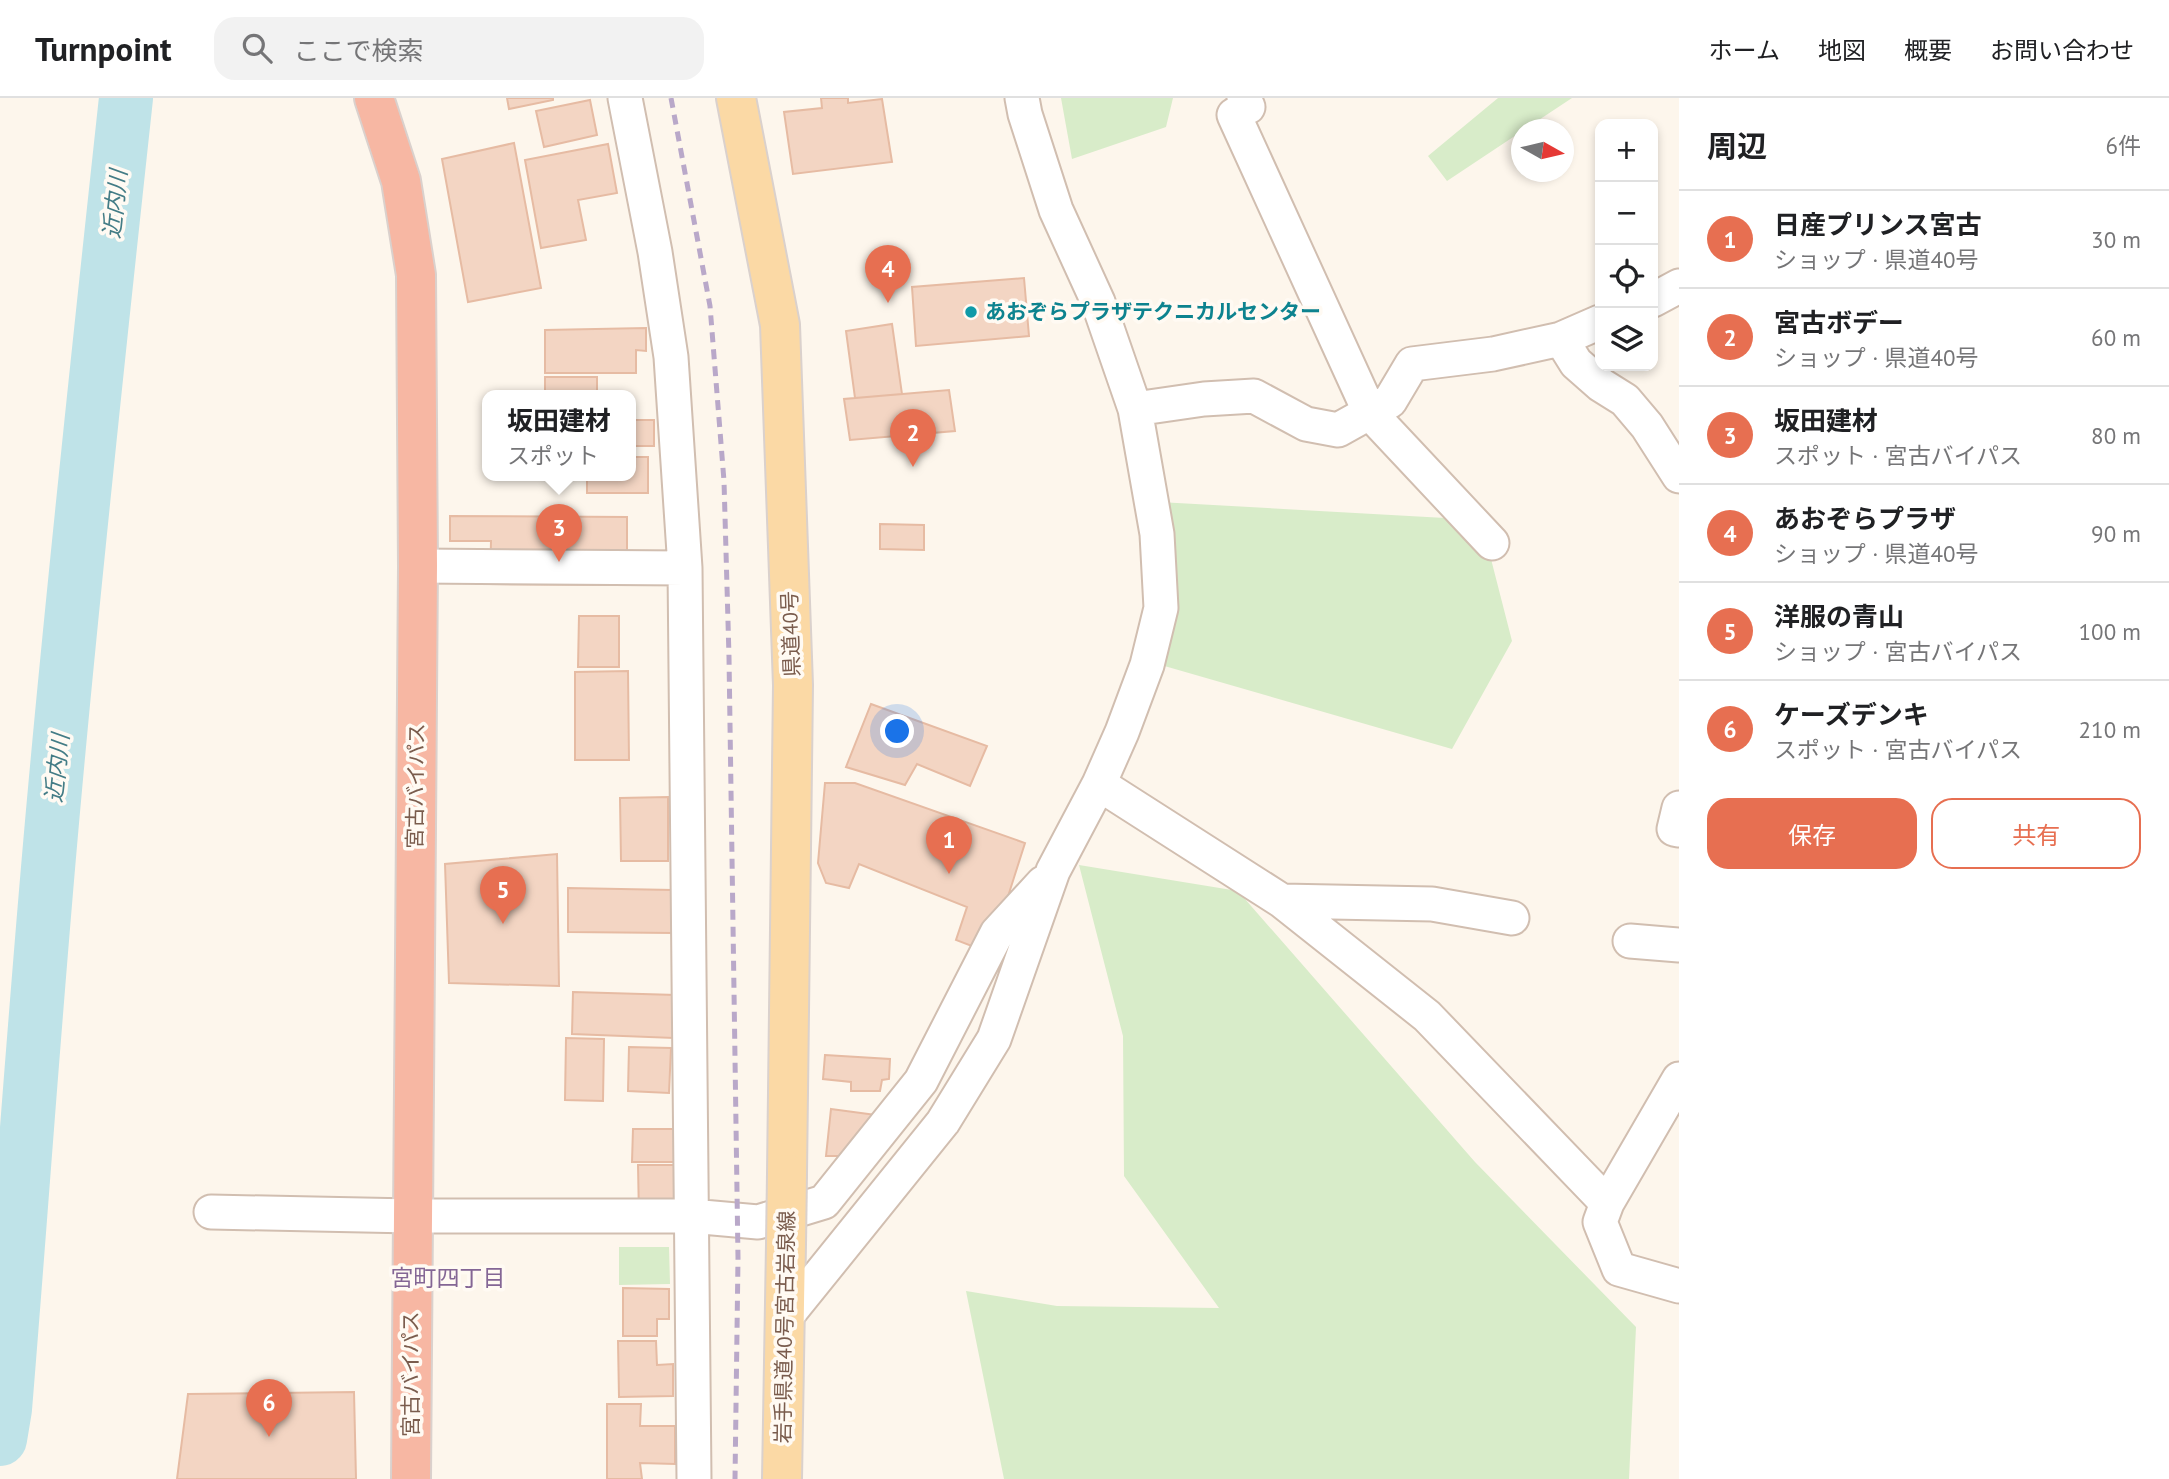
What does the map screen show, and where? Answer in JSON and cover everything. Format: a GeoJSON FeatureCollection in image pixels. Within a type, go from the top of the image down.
{"type":"FeatureCollection","features":[{"type":"Feature","properties":{"kind":"highway","name":"宮古バイパス"},"geometry":{"type":"LineString","coordinates":[[374,98],[401,181],[416,275],[418,566],[411,1479]]}},
{"type":"Feature","properties":{"kind":"main road","name":"県道40号"},"geometry":{"type":"LineString","coordinates":[[736,98],[780,325],[793,685],[787,1174]]}},
{"type":"Feature","properties":{"kind":"main road","name":"岩手県道40号宮古岩泉線"},"geometry":{"type":"LineString","coordinates":[[782,1479],[787,1174]]}},
{"type":"Feature","properties":{"kind":"street"},"geometry":{"type":"LineString","coordinates":[[625,98],[655,252],[671,357],[685,569],[694,1479]]}},
{"type":"Feature","properties":{"kind":"street"},"geometry":{"type":"LineString","coordinates":[[785,1318],[943,1122],[994,1040],[1053,871],[1099,784],[1147,665],[1161,608],[1157,534],[1135,409],[1098,302],[1056,210],[1022,98]]}},
{"type":"Feature","properties":{"kind":"street"},"geometry":{"type":"LineString","coordinates":[[1244,98],[1248,107],[1234,115],[1370,413],[1493,543]]}},
{"type":"Feature","properties":{"kind":"street"},"geometry":{"type":"LineString","coordinates":[[1658,297],[1679,286]]}},
{"type":"Feature","properties":{"kind":"street"},"geometry":{"type":"LineString","coordinates":[[1135,409],[1204,399],[1254,396],[1306,424],[1338,430],[1390,401],[1412,364],[1493,354],[1561,338],[1595,324]]}},
{"type":"Feature","properties":{"kind":"street"},"geometry":{"type":"LineString","coordinates":[[1561,338],[1576,363],[1601,385],[1625,400],[1647,426],[1679,477]]}},
{"type":"Feature","properties":{"kind":"street"},"geometry":{"type":"LineString","coordinates":[[418,566],[685,569]]}},
{"type":"Feature","properties":{"kind":"street"},"geometry":{"type":"LineString","coordinates":[[1099,784],[1282,901],[1427,1016],[1607,1203]]}},
{"type":"Feature","properties":{"kind":"street"},"geometry":{"type":"LineString","coordinates":[[1679,808],[1674,829],[1679,830]]}},
{"type":"Feature","properties":{"kind":"street"},"geometry":{"type":"LineString","coordinates":[[211,1212],[412,1216],[691,1216],[758,1222],[824,1202],[921,1081],[997,933],[1053,871]]}},
{"type":"Feature","properties":{"kind":"street"},"geometry":{"type":"LineString","coordinates":[[1282,901],[1432,904],[1512,918]]}},
{"type":"Feature","properties":{"kind":"street"},"geometry":{"type":"LineString","coordinates":[[1630,941],[1679,945]]}},
{"type":"Feature","properties":{"kind":"street"},"geometry":{"type":"LineString","coordinates":[[1679,1079],[1607,1203],[1600,1222],[1619,1269],[1679,1286]]}},
{"type":"Feature","properties":{"kind":"green space"},"geometry":{"type":"Polygon","coordinates":[[[1061,98],[1173,98],[1166,127],[1072,159],[1061,98]]]}},
{"type":"Feature","properties":{"kind":"green space"},"geometry":{"type":"Polygon","coordinates":[[[1498,98],[1572,98],[1540,119],[1511,119],[1511,139],[1447,181],[1428,156],[1498,98]]]}},
{"type":"Feature","properties":{"kind":"green space"},"geometry":{"type":"Polygon","coordinates":[[[1159,502],[1481,520],[1512,641],[1452,749],[1161,665],[1159,502]]]}},
{"type":"Feature","properties":{"kind":"green space"},"geometry":{"type":"Polygon","coordinates":[[[1079,865],[1238,891],[1475,1162],[1636,1327],[1629,1479],[1004,1479],[966,1291],[1057,1306],[1219,1308],[1124,1176],[1123,1036],[1079,865]]]}},
{"type":"Feature","properties":{"kind":"green space"},"geometry":{"type":"Polygon","coordinates":[[[619,1247],[669,1247],[670,1284],[619,1285],[619,1247]]]}},
{"type":"Feature","properties":{"kind":"building"},"geometry":{"type":"Polygon","coordinates":[[[507,98],[553,98],[553,100],[509,109],[507,98]]]}},
{"type":"Feature","properties":{"kind":"building"},"geometry":{"type":"Polygon","coordinates":[[[821,98],[848,98],[848,103],[882,99],[892,162],[793,174],[784,112],[822,108],[821,98]]]}},
{"type":"Feature","properties":{"kind":"building"},"geometry":{"type":"Polygon","coordinates":[[[590,100],[597,135],[544,147],[536,111],[590,100]]]}},
{"type":"Feature","properties":{"kind":"building"},"geometry":{"type":"Polygon","coordinates":[[[514,143],[541,288],[468,302],[442,159],[514,143]]]}},
{"type":"Feature","properties":{"kind":"building"},"geometry":{"type":"Polygon","coordinates":[[[608,144],[617,193],[578,200],[586,240],[541,248],[525,160],[608,144]]]}},
{"type":"Feature","properties":{"kind":"building","name":"あおぞらプラザテクニカルセンター"},"geometry":{"type":"Polygon","coordinates":[[[1024,278],[1029,336],[916,346],[912,287],[1024,278]]]}},
{"type":"Feature","properties":{"kind":"building"},"geometry":{"type":"Polygon","coordinates":[[[892,324],[902,394],[855,398],[846,331],[892,324]]]}},
{"type":"Feature","properties":{"kind":"building"},"geometry":{"type":"Polygon","coordinates":[[[646,328],[646,351],[636,350],[636,373],[545,373],[545,330],[646,328]]]}},
{"type":"Feature","properties":{"kind":"building"},"geometry":{"type":"Polygon","coordinates":[[[545,377],[597,377],[597,390],[545,390],[545,377]]]}},
{"type":"Feature","properties":{"kind":"building"},"geometry":{"type":"Polygon","coordinates":[[[949,390],[955,431],[850,440],[844,399],[949,390]]]}},
{"type":"Feature","properties":{"kind":"building"},"geometry":{"type":"Polygon","coordinates":[[[636,420],[654,420],[654,446],[636,446],[636,420]]]}},
{"type":"Feature","properties":{"kind":"building"},"geometry":{"type":"Polygon","coordinates":[[[636,457],[648,457],[648,493],[587,493],[587,481],[636,481],[636,457]]]}},
{"type":"Feature","properties":{"kind":"building"},"geometry":{"type":"Polygon","coordinates":[[[450,516],[627,517],[627,585],[490,584],[491,541],[450,541],[450,516]]]}},
{"type":"Feature","properties":{"kind":"building"},"geometry":{"type":"Polygon","coordinates":[[[880,524],[924,525],[924,550],[880,549],[880,524]]]}},
{"type":"Feature","properties":{"kind":"building"},"geometry":{"type":"Polygon","coordinates":[[[579,616],[619,616],[619,667],[578,667],[579,616]]]}},
{"type":"Feature","properties":{"kind":"building"},"geometry":{"type":"Polygon","coordinates":[[[628,671],[629,760],[575,760],[575,672],[628,671]]]}},
{"type":"Feature","properties":{"kind":"building"},"geometry":{"type":"Polygon","coordinates":[[[871,704],[987,746],[970,786],[917,764],[905,785],[846,767],[871,704]]]}},
{"type":"Feature","properties":{"kind":"building"},"geometry":{"type":"Polygon","coordinates":[[[825,783],[855,783],[1025,843],[990,953],[956,940],[967,907],[859,864],[849,888],[826,883],[818,863],[825,783]]]}},
{"type":"Feature","properties":{"kind":"building"},"geometry":{"type":"Polygon","coordinates":[[[668,797],[668,861],[621,861],[620,798],[668,797]]]}},
{"type":"Feature","properties":{"kind":"building"},"geometry":{"type":"Polygon","coordinates":[[[557,854],[559,986],[449,983],[445,864],[557,854]]]}},
{"type":"Feature","properties":{"kind":"building"},"geometry":{"type":"Polygon","coordinates":[[[568,888],[673,890],[673,933],[568,932],[568,888]]]}},
{"type":"Feature","properties":{"kind":"building"},"geometry":{"type":"Polygon","coordinates":[[[573,992],[676,995],[674,1038],[572,1034],[573,992]]]}},
{"type":"Feature","properties":{"kind":"building"},"geometry":{"type":"Polygon","coordinates":[[[566,1038],[604,1039],[603,1101],[565,1100],[566,1038]]]}},
{"type":"Feature","properties":{"kind":"building"},"geometry":{"type":"Polygon","coordinates":[[[629,1047],[671,1048],[669,1093],[628,1091],[629,1047]]]}},
{"type":"Feature","properties":{"kind":"building"},"geometry":{"type":"Polygon","coordinates":[[[825,1055],[890,1059],[889,1079],[882,1080],[880,1091],[851,1091],[851,1082],[823,1079],[825,1055]]]}},
{"type":"Feature","properties":{"kind":"building"},"geometry":{"type":"Polygon","coordinates":[[[831,1109],[876,1115],[846,1156],[826,1156],[831,1109]]]}},
{"type":"Feature","properties":{"kind":"building"},"geometry":{"type":"Polygon","coordinates":[[[633,1129],[676,1129],[676,1162],[632,1162],[633,1129]]]}},
{"type":"Feature","properties":{"kind":"building"},"geometry":{"type":"Polygon","coordinates":[[[638,1165],[676,1165],[691,1216],[639,1217],[638,1165]]]}},
{"type":"Feature","properties":{"kind":"building"},"geometry":{"type":"Polygon","coordinates":[[[623,1288],[669,1289],[669,1319],[657,1319],[657,1336],[623,1336],[623,1288]]]}},
{"type":"Feature","properties":{"kind":"building"},"geometry":{"type":"Polygon","coordinates":[[[618,1341],[656,1341],[657,1365],[673,1364],[673,1396],[619,1397],[618,1341]]]}},
{"type":"Feature","properties":{"kind":"building"},"geometry":{"type":"Polygon","coordinates":[[[354,1392],[356,1479],[177,1479],[188,1394],[354,1392]]]}},
{"type":"Feature","properties":{"kind":"building"},"geometry":{"type":"Polygon","coordinates":[[[607,1404],[641,1404],[640,1426],[675,1426],[675,1464],[640,1463],[642,1479],[607,1479],[607,1404]]]}},
{"type":"Feature","properties":{"kind":"waterway","name":"近内川"},"geometry":{"type":"LineString","coordinates":[[0,1439],[5,1409],[63,702],[126,98]]}},
{"type":"Feature","properties":{"kind":"railway"},"geometry":{"type":"LineString","coordinates":[[671,98],[710,306],[724,481],[738,1258],[735,1479]]}},
{"type":"Feature","properties":{"kind":"place","name":"あおぞらプラザ"},"geometry":{"type":"Point","coordinates":[888,303]}},
{"type":"Feature","properties":{"kind":"place","name":"あおぞらプラザテクニカルセンター"},"geometry":{"type":"Point","coordinates":[971,312]}},
{"type":"Feature","properties":{"kind":"place","name":"宮古ボデー"},"geometry":{"type":"Point","coordinates":[913,467]}},
{"type":"Feature","properties":{"kind":"place","name":"坂田建材"},"geometry":{"type":"Point","coordinates":[559,562]}},
{"type":"Feature","properties":{"kind":"place","name":"日産プリンス宮古"},"geometry":{"type":"Point","coordinates":[949,874]}},
{"type":"Feature","properties":{"kind":"place","name":"洋服の青山"},"geometry":{"type":"Point","coordinates":[503,924]}},
{"type":"Feature","properties":{"kind":"place","name":"ケーズデンキ"},"geometry":{"type":"Point","coordinates":[269,1437]}},
{"type":"Feature","properties":{"kind":"district","name":"宮町四丁目"},"geometry":{"type":"Point","coordinates":[448,1278]}}]}
